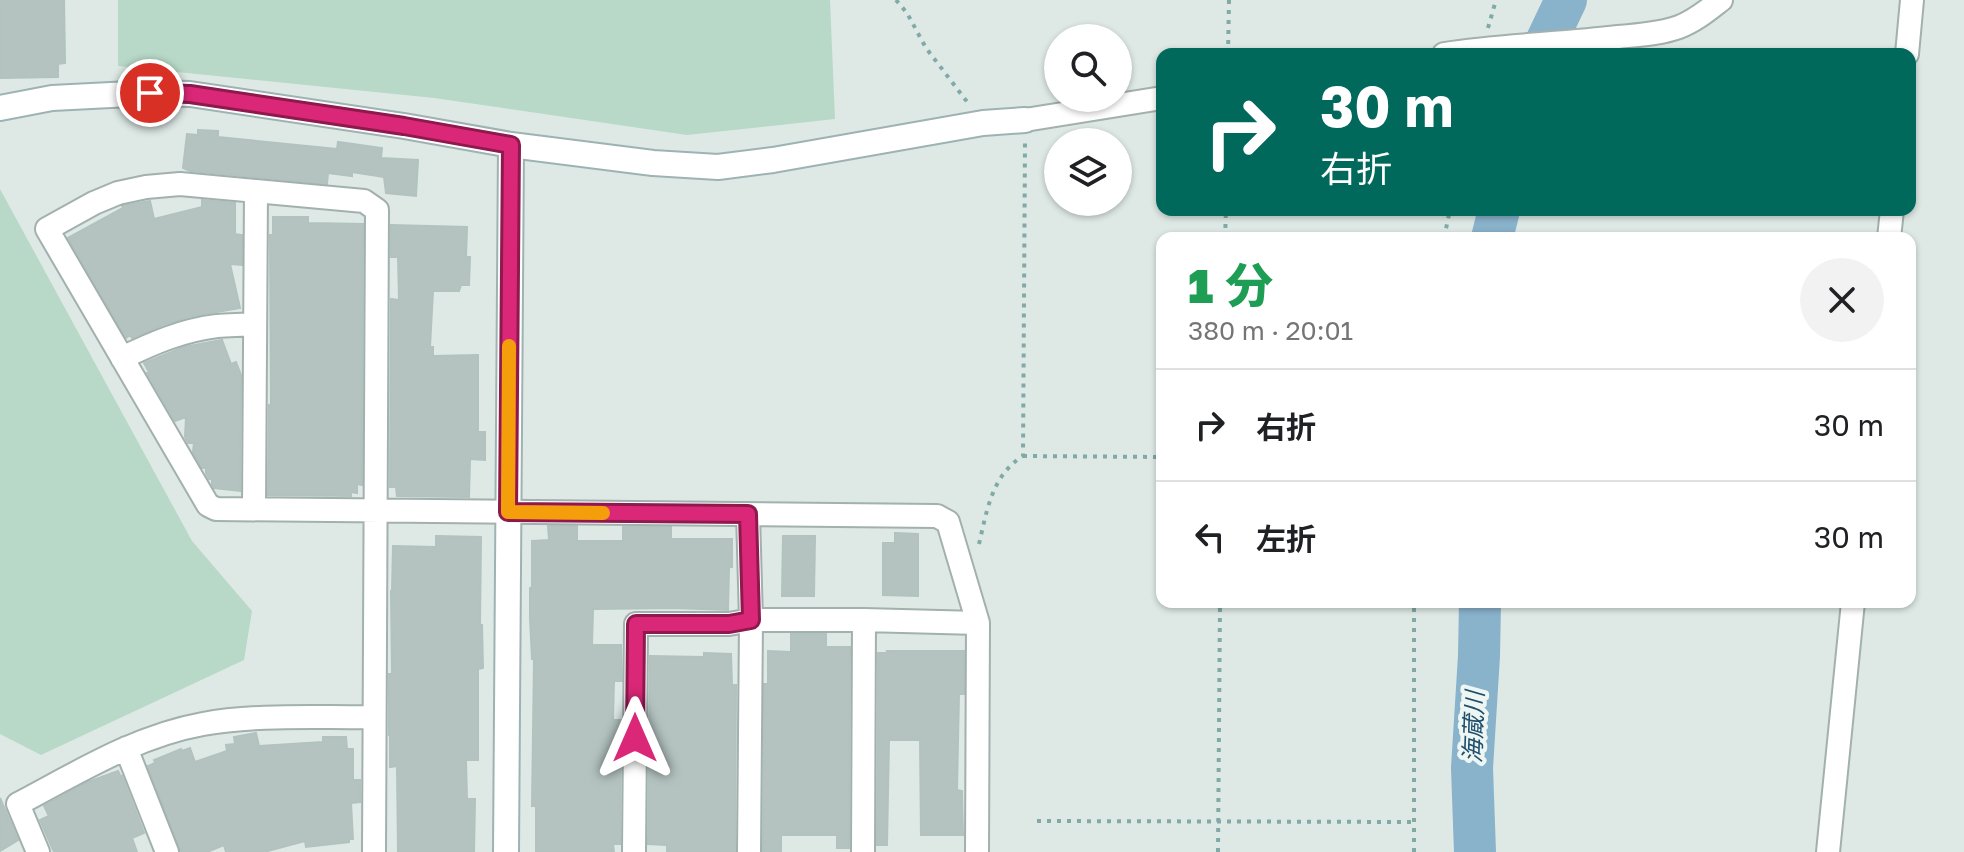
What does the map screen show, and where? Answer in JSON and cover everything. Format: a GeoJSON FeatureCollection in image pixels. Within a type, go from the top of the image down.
{"type":"FeatureCollection","features":[{"type":"Feature","properties":{"kind":"street"},"geometry":{"type":"LineString","coordinates":[[1489,48],[1660,32],[1681,27],[1721,0]]}},
{"type":"Feature","properties":{"kind":"street"},"geometry":{"type":"LineString","coordinates":[[1908,48],[1912,0]]}},
{"type":"Feature","properties":{"kind":"street"},"geometry":{"type":"LineString","coordinates":[[0,108],[65,97],[190,94],[511,145],[653,163],[718,167],[983,123],[1025,120],[1156,99]]}},
{"type":"Feature","properties":{"kind":"street"},"geometry":{"type":"LineString","coordinates":[[506,852],[511,145]]}},
{"type":"Feature","properties":{"kind":"street"},"geometry":{"type":"LineString","coordinates":[[374,852],[377,510],[377,210],[364,201],[180,184],[118,193],[47,229],[208,505],[216,509],[254,508],[377,510],[508,512],[937,516],[948,522],[978,623],[977,852]]}},
{"type":"Feature","properties":{"kind":"street"},"geometry":{"type":"LineString","coordinates":[[254,508],[256,191]]}},
{"type":"Feature","properties":{"kind":"street"},"geometry":{"type":"LineString","coordinates":[[122,358],[151,344],[196,330],[255,324]]}},
{"type":"Feature","properties":{"kind":"street"},"geometry":{"type":"LineString","coordinates":[[748,514],[751,620],[749,852]]}},
{"type":"Feature","properties":{"kind":"street"},"geometry":{"type":"LineString","coordinates":[[1828,852],[1852,608]]}},
{"type":"Feature","properties":{"kind":"street"},"geometry":{"type":"LineString","coordinates":[[634,852],[636,624],[729,624],[751,620],[978,623]]}},
{"type":"Feature","properties":{"kind":"street"},"geometry":{"type":"LineString","coordinates":[[863,852],[864,620]]}},
{"type":"Feature","properties":{"kind":"street"},"geometry":{"type":"LineString","coordinates":[[38,852],[18,804],[126,748],[204,724],[264,719],[374,717]]}},
{"type":"Feature","properties":{"kind":"street"},"geometry":{"type":"LineString","coordinates":[[126,748],[167,852]]}},
{"type":"Feature","properties":{"kind":"path"},"geometry":{"type":"LineString","coordinates":[[896,0],[907,13],[926,48],[983,123]]}},
{"type":"Feature","properties":{"kind":"path"},"geometry":{"type":"LineString","coordinates":[[1228,48],[1229,0]]}},
{"type":"Feature","properties":{"kind":"path"},"geometry":{"type":"LineString","coordinates":[[1023,456],[1025,120]]}},
{"type":"Feature","properties":{"kind":"path"},"geometry":{"type":"LineString","coordinates":[[964,575],[975,559],[989,499],[997,482],[1023,456],[1156,457]]}},
{"type":"Feature","properties":{"kind":"path"},"geometry":{"type":"LineString","coordinates":[[1218,852],[1220,608]]}},
{"type":"Feature","properties":{"kind":"path"},"geometry":{"type":"LineString","coordinates":[[1414,608],[1414,852]]}},
{"type":"Feature","properties":{"kind":"path"},"geometry":{"type":"LineString","coordinates":[[1037,821],[1413,822]]}},
{"type":"Feature","properties":{"kind":"green space"},"geometry":{"type":"Polygon","coordinates":[[[118,0],[830,0],[835,119],[687,135],[434,98],[118,66],[118,0]]]}},
{"type":"Feature","properties":{"kind":"green space"},"geometry":{"type":"Polygon","coordinates":[[[0,189],[192,541],[252,611],[244,660],[41,755],[0,734],[0,189]]]}},
{"type":"Feature","properties":{"kind":"building"},"geometry":{"type":"Polygon","coordinates":[[[0,0],[64,0],[65,63],[58,64],[58,77],[0,78],[0,0]]]}},
{"type":"Feature","properties":{"kind":"building"},"geometry":{"type":"Polygon","coordinates":[[[198,130],[218,131],[218,137],[337,149],[338,142],[382,148],[381,158],[418,160],[416,196],[386,193],[384,177],[352,172],[352,176],[328,173],[327,184],[190,171],[183,168],[187,134],[198,135],[198,130]]]}},
{"type":"Feature","properties":{"kind":"building"},"geometry":{"type":"Polygon","coordinates":[[[202,200],[235,203],[235,234],[242,235],[242,265],[230,264],[240,308],[188,317],[126,338],[68,238],[122,206],[150,201],[154,219],[202,207],[202,200]]]}},
{"type":"Feature","properties":{"kind":"building"},"geometry":{"type":"Polygon","coordinates":[[[273,217],[308,217],[308,223],[363,224],[362,485],[357,484],[357,493],[351,492],[351,496],[268,495],[270,235],[273,235],[273,217]]]}},
{"type":"Feature","properties":{"kind":"building"},"geometry":{"type":"Polygon","coordinates":[[[391,225],[467,227],[469,285],[461,285],[459,291],[433,291],[430,347],[433,347],[433,356],[478,355],[478,432],[485,432],[485,460],[470,459],[469,497],[397,496],[396,487],[390,487],[391,299],[399,300],[398,257],[391,257],[391,225]]]}},
{"type":"Feature","properties":{"kind":"building"},"geometry":{"type":"Polygon","coordinates":[[[222,340],[231,364],[236,362],[241,375],[240,491],[214,488],[206,468],[202,468],[193,452],[194,443],[188,443],[185,437],[186,417],[175,421],[144,363],[184,347],[222,340]]]}},
{"type":"Feature","properties":{"kind":"building"},"geometry":{"type":"Polygon","coordinates":[[[548,526],[577,526],[577,541],[623,541],[623,527],[671,527],[671,539],[732,539],[728,610],[593,609],[592,645],[621,645],[622,681],[614,681],[613,720],[621,720],[620,844],[613,844],[614,852],[536,852],[536,806],[532,806],[534,659],[530,588],[532,541],[549,540],[548,526]]]}},
{"type":"Feature","properties":{"kind":"building"},"geometry":{"type":"Polygon","coordinates":[[[895,533],[918,534],[918,596],[883,595],[883,543],[895,543],[895,533]]]}},
{"type":"Feature","properties":{"kind":"building"},"geometry":{"type":"Polygon","coordinates":[[[436,536],[481,537],[483,668],[478,669],[478,760],[466,760],[467,799],[475,799],[474,852],[398,852],[397,766],[390,767],[389,735],[393,546],[436,547],[436,536]]]}},
{"type":"Feature","properties":{"kind":"building"},"geometry":{"type":"Polygon","coordinates":[[[783,536],[815,536],[814,596],[782,596],[783,536]]]}},
{"type":"Feature","properties":{"kind":"building"},"geometry":{"type":"Polygon","coordinates":[[[791,634],[826,634],[826,647],[850,647],[849,848],[837,848],[837,835],[781,835],[781,851],[763,851],[764,684],[768,684],[768,651],[791,652],[791,634]]]}},
{"type":"Feature","properties":{"kind":"building"},"geometry":{"type":"Polygon","coordinates":[[[964,651],[964,694],[959,694],[957,790],[962,791],[963,835],[921,835],[920,740],[889,740],[887,845],[877,845],[878,653],[964,651]]]}},
{"type":"Feature","properties":{"kind":"building"},"geometry":{"type":"Polygon","coordinates":[[[704,653],[731,654],[732,685],[736,685],[735,852],[667,852],[667,845],[648,844],[650,656],[704,657],[704,653]]]}},
{"type":"Feature","properties":{"kind":"building"},"geometry":{"type":"Polygon","coordinates":[[[256,733],[259,746],[323,742],[323,737],[346,737],[347,749],[353,749],[353,780],[360,780],[360,802],[351,803],[353,839],[306,847],[305,841],[264,852],[226,852],[224,845],[207,852],[181,852],[148,766],[155,763],[154,760],[190,748],[195,762],[227,751],[226,745],[235,744],[234,737],[256,733]]]}},
{"type":"Feature","properties":{"kind":"building"},"geometry":{"type":"Polygon","coordinates":[[[118,771],[144,833],[132,838],[137,852],[54,852],[40,820],[49,816],[44,806],[88,782],[118,771]]]}},
{"type":"Feature","properties":{"kind":"building"},"geometry":{"type":"Polygon","coordinates":[[[0,798],[18,840],[0,851],[0,798]]]}},
{"type":"Feature","properties":{"kind":"waterway","name":"海蔵川"},"geometry":{"type":"LineString","coordinates":[[1545,48],[1566,0]]}},
{"type":"Feature","properties":{"kind":"waterway","name":"海蔵川"},"geometry":{"type":"LineString","coordinates":[[1494,232],[1498,216]]}},
{"type":"Feature","properties":{"kind":"waterway","name":"海蔵川"},"geometry":{"type":"LineString","coordinates":[[1475,852],[1472,768],[1480,608]]}},
{"type":"Feature","properties":{"kind":"slow traffic"},"geometry":{"type":"LineString","coordinates":[[509,346],[508,512],[603,513]]}},
{"type":"Feature","properties":{"kind":"route"},"geometry":{"type":"LineString","coordinates":[[150,93],[190,94],[511,145],[508,512],[748,514],[751,620],[729,624],[636,624],[635,738]]}}]}
